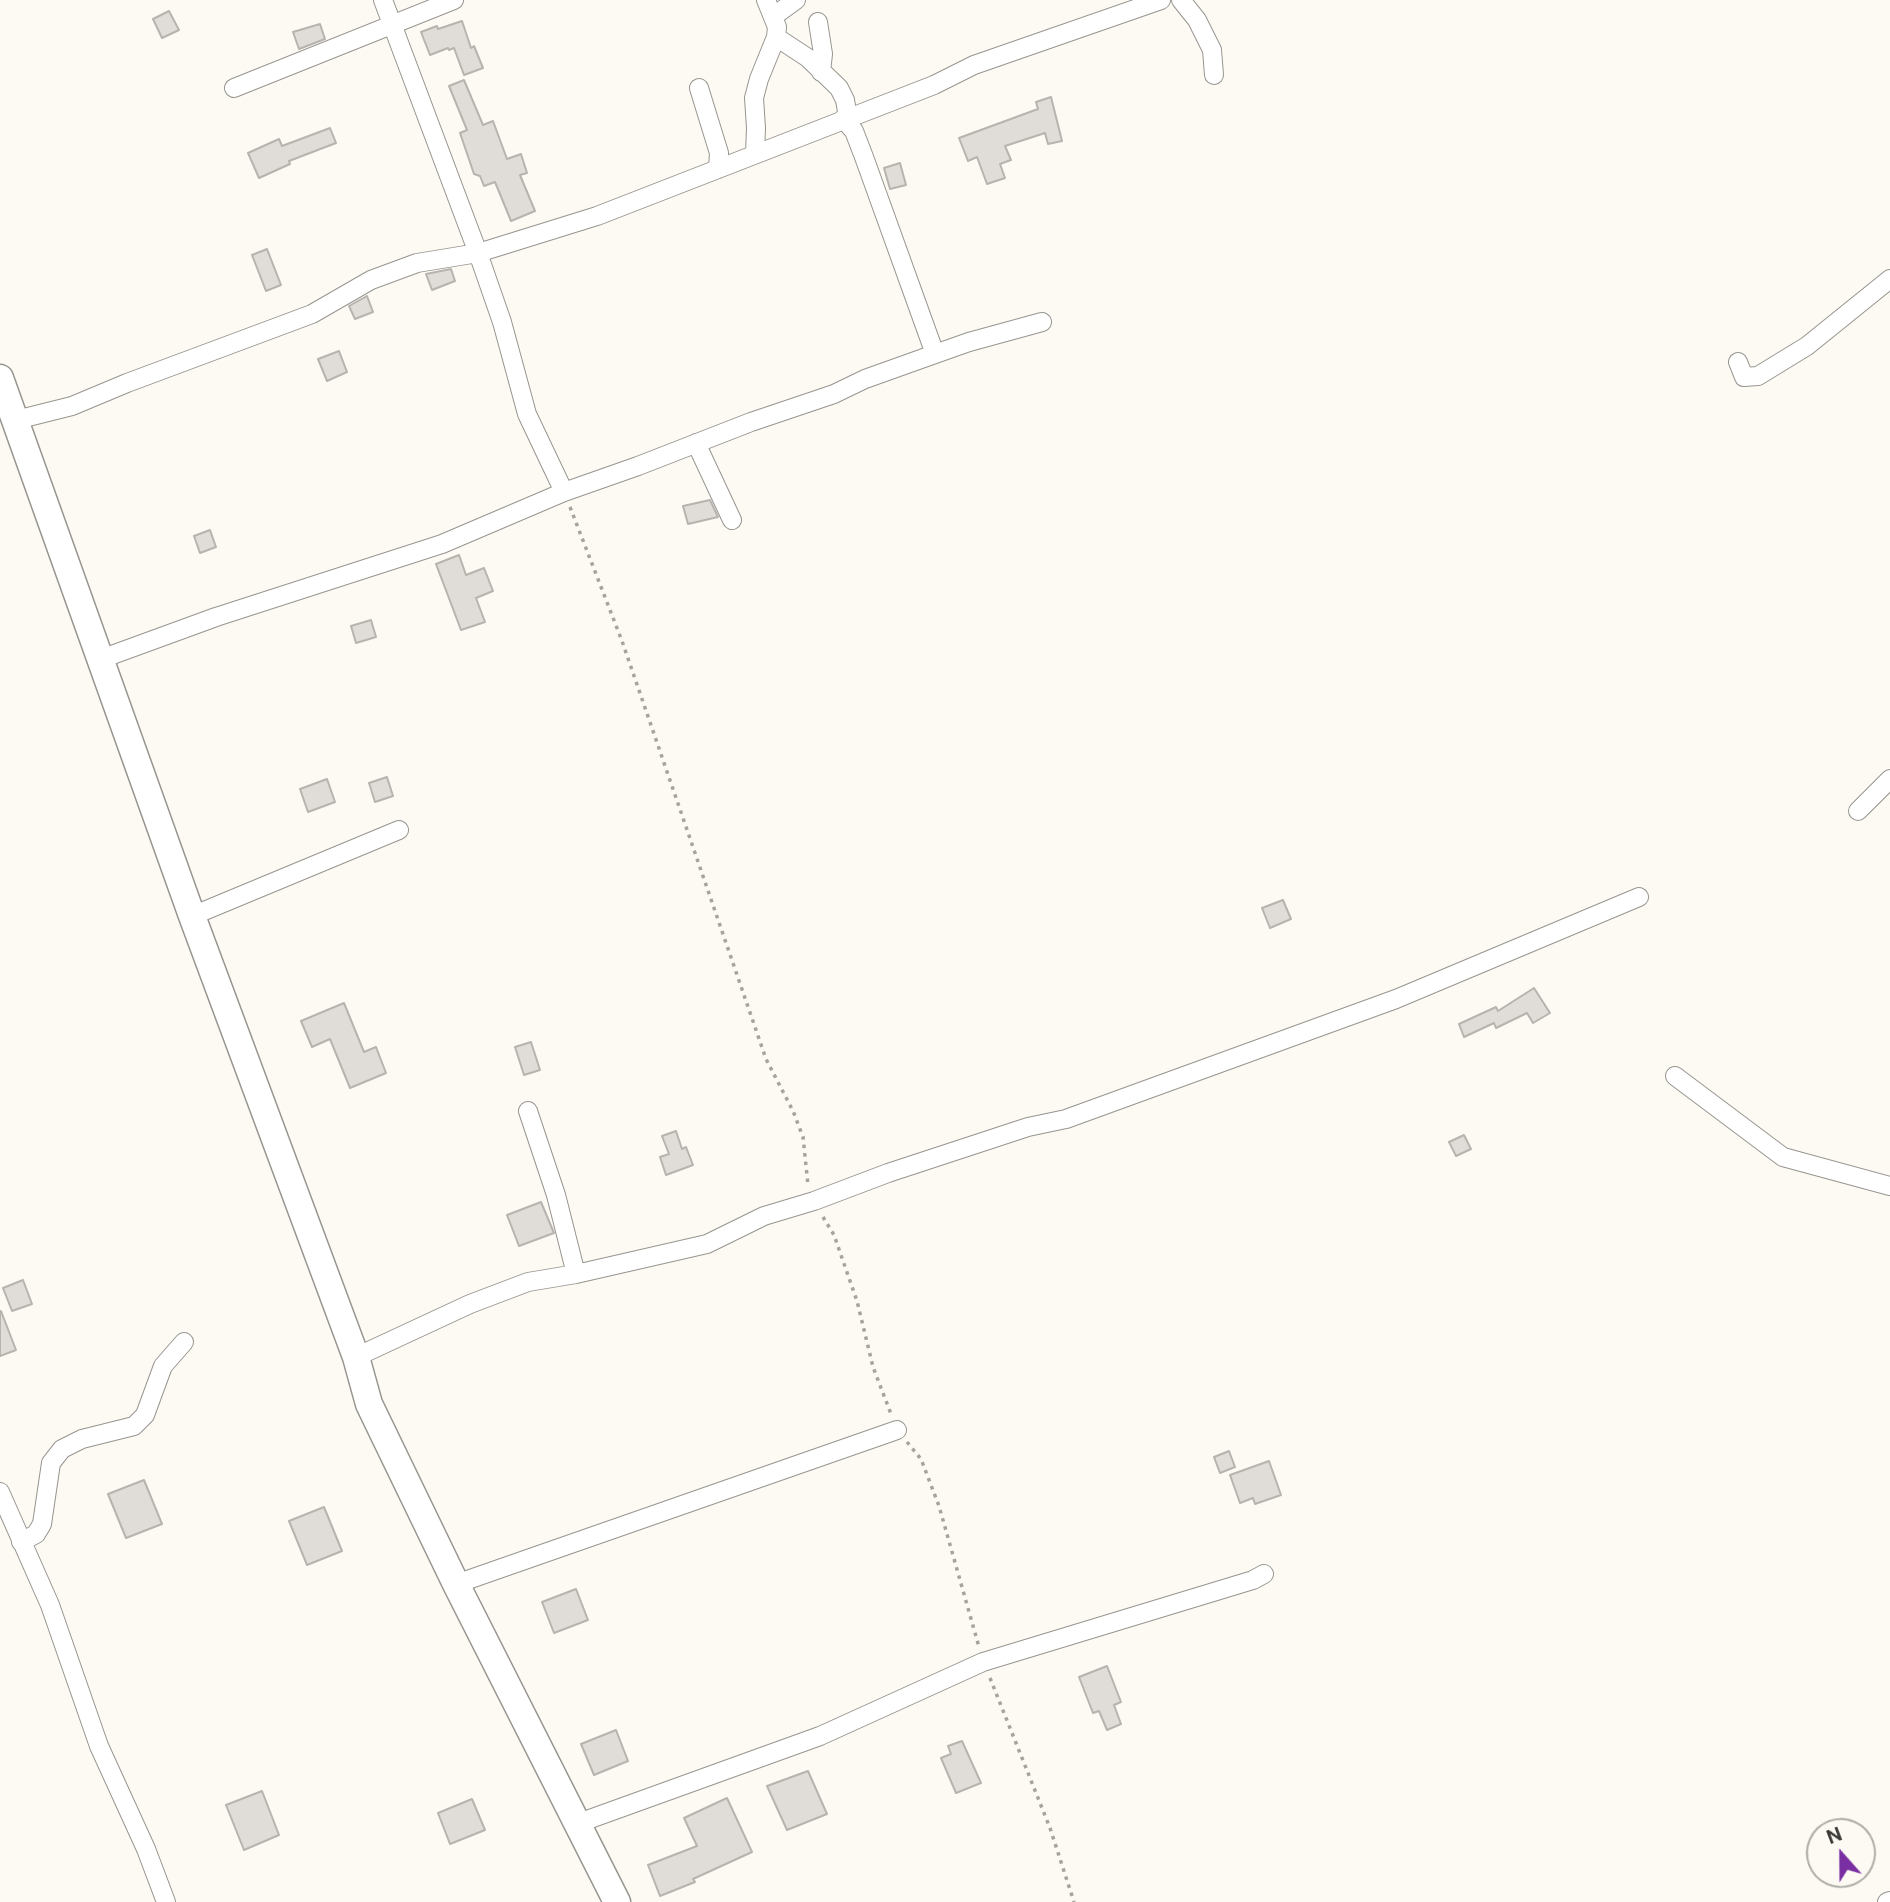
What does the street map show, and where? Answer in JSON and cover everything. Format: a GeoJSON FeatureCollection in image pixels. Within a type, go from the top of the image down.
{"type":"FeatureCollection","features":[{"type":"Feature","properties":{"kind":"street"},"geometry":{"type":"LineString","coordinates":[[383,0],[478,253],[502,322],[527,414],[564,492]]}},
{"type":"Feature","properties":{"kind":"street"},"geometry":{"type":"LineString","coordinates":[[234,88],[454,0]]}},
{"type":"Feature","properties":{"kind":"street"},"geometry":{"type":"LineString","coordinates":[[755,154],[754,98],[776,37],[777,27],[770,8],[796,0]]}},
{"type":"Feature","properties":{"kind":"street"},"geometry":{"type":"LineString","coordinates":[[16,420],[72,406],[312,314],[371,280],[417,263],[478,253],[597,216],[934,85],[974,65],[1161,0]]}},
{"type":"Feature","properties":{"kind":"street"},"geometry":{"type":"LineString","coordinates":[[1181,0],[1197,20],[1212,50],[1214,75]]}},
{"type":"Feature","properties":{"kind":"street"},"geometry":{"type":"LineString","coordinates":[[818,22],[823,54],[821,72]]}},
{"type":"Feature","properties":{"kind":"street"},"geometry":{"type":"LineString","coordinates":[[776,37],[808,58],[839,88],[845,100],[846,118],[864,157],[935,354]]}},
{"type":"Feature","properties":{"kind":"street"},"geometry":{"type":"LineString","coordinates":[[699,88],[719,153],[718,169]]}},
{"type":"Feature","properties":{"kind":"street"},"geometry":{"type":"LineString","coordinates":[[1738,362],[1744,377],[1758,376],[1807,346],[1890,279]]}},
{"type":"Feature","properties":{"kind":"street"},"geometry":{"type":"LineString","coordinates":[[101,659],[216,617],[442,544],[564,492],[782,410],[834,394],[865,379],[969,342],[1042,322]]}},
{"type":"Feature","properties":{"kind":"street"},"geometry":{"type":"LineString","coordinates":[[0,379],[192,916],[356,1357],[369,1404],[456,1584],[617,1902]]}},
{"type":"Feature","properties":{"kind":"street"},"geometry":{"type":"LineString","coordinates":[[696,443],[732,520]]}},
{"type":"Feature","properties":{"kind":"street"},"geometry":{"type":"LineString","coordinates":[[1858,811],[1890,779]]}},
{"type":"Feature","properties":{"kind":"street"},"geometry":{"type":"LineString","coordinates":[[192,916],[399,830]]}},
{"type":"Feature","properties":{"kind":"street"},"geometry":{"type":"LineString","coordinates":[[356,1357],[470,1304],[528,1282],[576,1274],[707,1244],[764,1216],[1028,1127],[1066,1119],[1396,999],[1639,897]]}},
{"type":"Feature","properties":{"kind":"street"},"geometry":{"type":"LineString","coordinates":[[1675,1076],[1783,1157],[1890,1186]]}},
{"type":"Feature","properties":{"kind":"street"},"geometry":{"type":"LineString","coordinates":[[528,1111],[556,1195],[576,1274]]}},
{"type":"Feature","properties":{"kind":"street"},"geometry":{"type":"LineString","coordinates":[[21,1542],[36,1534],[42,1524],[51,1463],[62,1449],[82,1439],[134,1426],[145,1415],[163,1366],[184,1342]]}},
{"type":"Feature","properties":{"kind":"street"},"geometry":{"type":"LineString","coordinates":[[456,1584],[897,1430]]}},
{"type":"Feature","properties":{"kind":"street"},"geometry":{"type":"LineString","coordinates":[[0,1492],[50,1605],[100,1746],[146,1849],[166,1902]]}},
{"type":"Feature","properties":{"kind":"street"},"geometry":{"type":"LineString","coordinates":[[576,1824],[820,1736],[983,1662],[1253,1580],[1264,1574]]}},
{"type":"Feature","properties":{"kind":"building"},"geometry":{"type":"Polygon","coordinates":[[[169,11],[179,30],[162,38],[153,19],[169,11]]]}},
{"type":"Feature","properties":{"kind":"building"},"geometry":{"type":"Polygon","coordinates":[[[462,21],[471,48],[474,46],[483,68],[464,75],[454,48],[430,55],[421,32],[462,21]]]}},
{"type":"Feature","properties":{"kind":"building"},"geometry":{"type":"Polygon","coordinates":[[[320,24],[325,39],[299,49],[293,32],[320,24]]]}},
{"type":"Feature","properties":{"kind":"building"},"geometry":{"type":"Polygon","coordinates":[[[464,80],[483,125],[493,121],[507,159],[521,154],[527,173],[520,175],[535,211],[511,221],[495,182],[484,186],[480,176],[474,174],[460,133],[467,130],[449,86],[464,80]]]}},
{"type":"Feature","properties":{"kind":"building"},"geometry":{"type":"Polygon","coordinates":[[[1051,97],[1062,141],[1048,144],[1045,133],[1005,146],[1011,160],[1000,164],[1005,178],[987,184],[977,157],[968,161],[959,138],[1038,109],[1036,102],[1051,97]]]}},
{"type":"Feature","properties":{"kind":"building"},"geometry":{"type":"Polygon","coordinates":[[[330,128],[336,143],[289,161],[290,164],[259,178],[248,153],[279,139],[282,146],[330,128]]]}},
{"type":"Feature","properties":{"kind":"building"},"geometry":{"type":"Polygon","coordinates":[[[900,163],[906,185],[890,189],[884,168],[900,163]]]}},
{"type":"Feature","properties":{"kind":"building"},"geometry":{"type":"Polygon","coordinates":[[[267,249],[281,285],[266,291],[252,255],[267,249]]]}},
{"type":"Feature","properties":{"kind":"building"},"geometry":{"type":"Polygon","coordinates":[[[451,269],[455,281],[432,290],[426,274],[451,269]]]}},
{"type":"Feature","properties":{"kind":"building"},"geometry":{"type":"Polygon","coordinates":[[[367,296],[373,312],[355,319],[349,306],[367,296]]]}},
{"type":"Feature","properties":{"kind":"building"},"geometry":{"type":"Polygon","coordinates":[[[339,351],[347,372],[327,381],[318,359],[339,351]]]}},
{"type":"Feature","properties":{"kind":"building"},"geometry":{"type":"Polygon","coordinates":[[[710,500],[718,517],[688,524],[683,506],[710,500]]]}},
{"type":"Feature","properties":{"kind":"building"},"geometry":{"type":"Polygon","coordinates":[[[210,530],[216,547],[200,553],[194,536],[210,530]]]}},
{"type":"Feature","properties":{"kind":"building"},"geometry":{"type":"Polygon","coordinates":[[[459,555],[466,575],[484,568],[493,591],[476,598],[485,622],[461,630],[436,564],[459,555]]]}},
{"type":"Feature","properties":{"kind":"building"},"geometry":{"type":"Polygon","coordinates":[[[371,620],[376,637],[356,643],[351,626],[371,620]]]}},
{"type":"Feature","properties":{"kind":"building"},"geometry":{"type":"Polygon","coordinates":[[[387,777],[393,796],[375,802],[369,783],[387,777]]]}},
{"type":"Feature","properties":{"kind":"building"},"geometry":{"type":"Polygon","coordinates":[[[327,779],[335,802],[308,812],[300,789],[327,779]]]}},
{"type":"Feature","properties":{"kind":"building"},"geometry":{"type":"Polygon","coordinates":[[[1283,900],[1291,919],[1270,928],[1262,908],[1283,900]]]}},
{"type":"Feature","properties":{"kind":"building"},"geometry":{"type":"Polygon","coordinates":[[[1534,988],[1550,1013],[1533,1023],[1527,1013],[1496,1028],[1494,1023],[1464,1037],[1459,1024],[1496,1007],[1498,1011],[1534,988]]]}},
{"type":"Feature","properties":{"kind":"building"},"geometry":{"type":"Polygon","coordinates":[[[344,1003],[364,1052],[376,1047],[386,1073],[350,1088],[330,1039],[312,1047],[301,1021],[344,1003]]]}},
{"type":"Feature","properties":{"kind":"building"},"geometry":{"type":"Polygon","coordinates":[[[531,1042],[540,1070],[524,1075],[515,1047],[531,1042]]]}},
{"type":"Feature","properties":{"kind":"building"},"geometry":{"type":"Polygon","coordinates":[[[676,1131],[682,1149],[686,1147],[693,1165],[666,1175],[660,1157],[669,1154],[662,1136],[676,1131]]]}},
{"type":"Feature","properties":{"kind":"building"},"geometry":{"type":"Polygon","coordinates":[[[1464,1135],[1471,1149],[1456,1156],[1449,1142],[1464,1135]]]}},
{"type":"Feature","properties":{"kind":"building"},"geometry":{"type":"Polygon","coordinates":[[[541,1202],[554,1233],[519,1246],[507,1215],[541,1202]]]}},
{"type":"Feature","properties":{"kind":"building"},"geometry":{"type":"Polygon","coordinates":[[[23,1280],[32,1304],[12,1311],[3,1288],[23,1280]]]}},
{"type":"Feature","properties":{"kind":"building"},"geometry":{"type":"Polygon","coordinates":[[[0,1312],[16,1350],[0,1356],[0,1312]]]}},
{"type":"Feature","properties":{"kind":"building"},"geometry":{"type":"Polygon","coordinates":[[[1229,1451],[1235,1467],[1220,1473],[1214,1457],[1229,1451]]]}},
{"type":"Feature","properties":{"kind":"building"},"geometry":{"type":"Polygon","coordinates":[[[1269,1461],[1281,1495],[1255,1504],[1253,1498],[1240,1503],[1230,1475],[1269,1461]]]}},
{"type":"Feature","properties":{"kind":"building"},"geometry":{"type":"Polygon","coordinates":[[[144,1480],[162,1524],[126,1538],[108,1494],[144,1480]]]}},
{"type":"Feature","properties":{"kind":"building"},"geometry":{"type":"Polygon","coordinates":[[[324,1507],[342,1551],[307,1565],[289,1521],[324,1507]]]}},
{"type":"Feature","properties":{"kind":"building"},"geometry":{"type":"Polygon","coordinates":[[[576,1589],[588,1620],[554,1633],[542,1602],[576,1589]]]}},
{"type":"Feature","properties":{"kind":"building"},"geometry":{"type":"Polygon","coordinates":[[[1107,1666],[1121,1702],[1114,1705],[1121,1724],[1107,1730],[1099,1711],[1093,1713],[1079,1677],[1107,1666]]]}},
{"type":"Feature","properties":{"kind":"building"},"geometry":{"type":"Polygon","coordinates":[[[616,1730],[628,1761],[594,1775],[581,1744],[616,1730]]]}},
{"type":"Feature","properties":{"kind":"building"},"geometry":{"type":"Polygon","coordinates":[[[962,1741],[981,1783],[956,1793],[941,1758],[951,1754],[948,1746],[962,1741]]]}},
{"type":"Feature","properties":{"kind":"building"},"geometry":{"type":"Polygon","coordinates":[[[808,1771],[827,1814],[787,1830],[767,1786],[808,1771]]]}},
{"type":"Feature","properties":{"kind":"building"},"geometry":{"type":"Polygon","coordinates":[[[262,1791],[279,1835],[244,1850],[226,1805],[262,1791]]]}},
{"type":"Feature","properties":{"kind":"building"},"geometry":{"type":"Polygon","coordinates":[[[727,1798],[752,1852],[693,1879],[695,1882],[660,1896],[648,1865],[697,1846],[684,1818],[727,1798]]]}},
{"type":"Feature","properties":{"kind":"building"},"geometry":{"type":"Polygon","coordinates":[[[472,1799],[485,1830],[450,1844],[438,1813],[472,1799]]]}}]}
